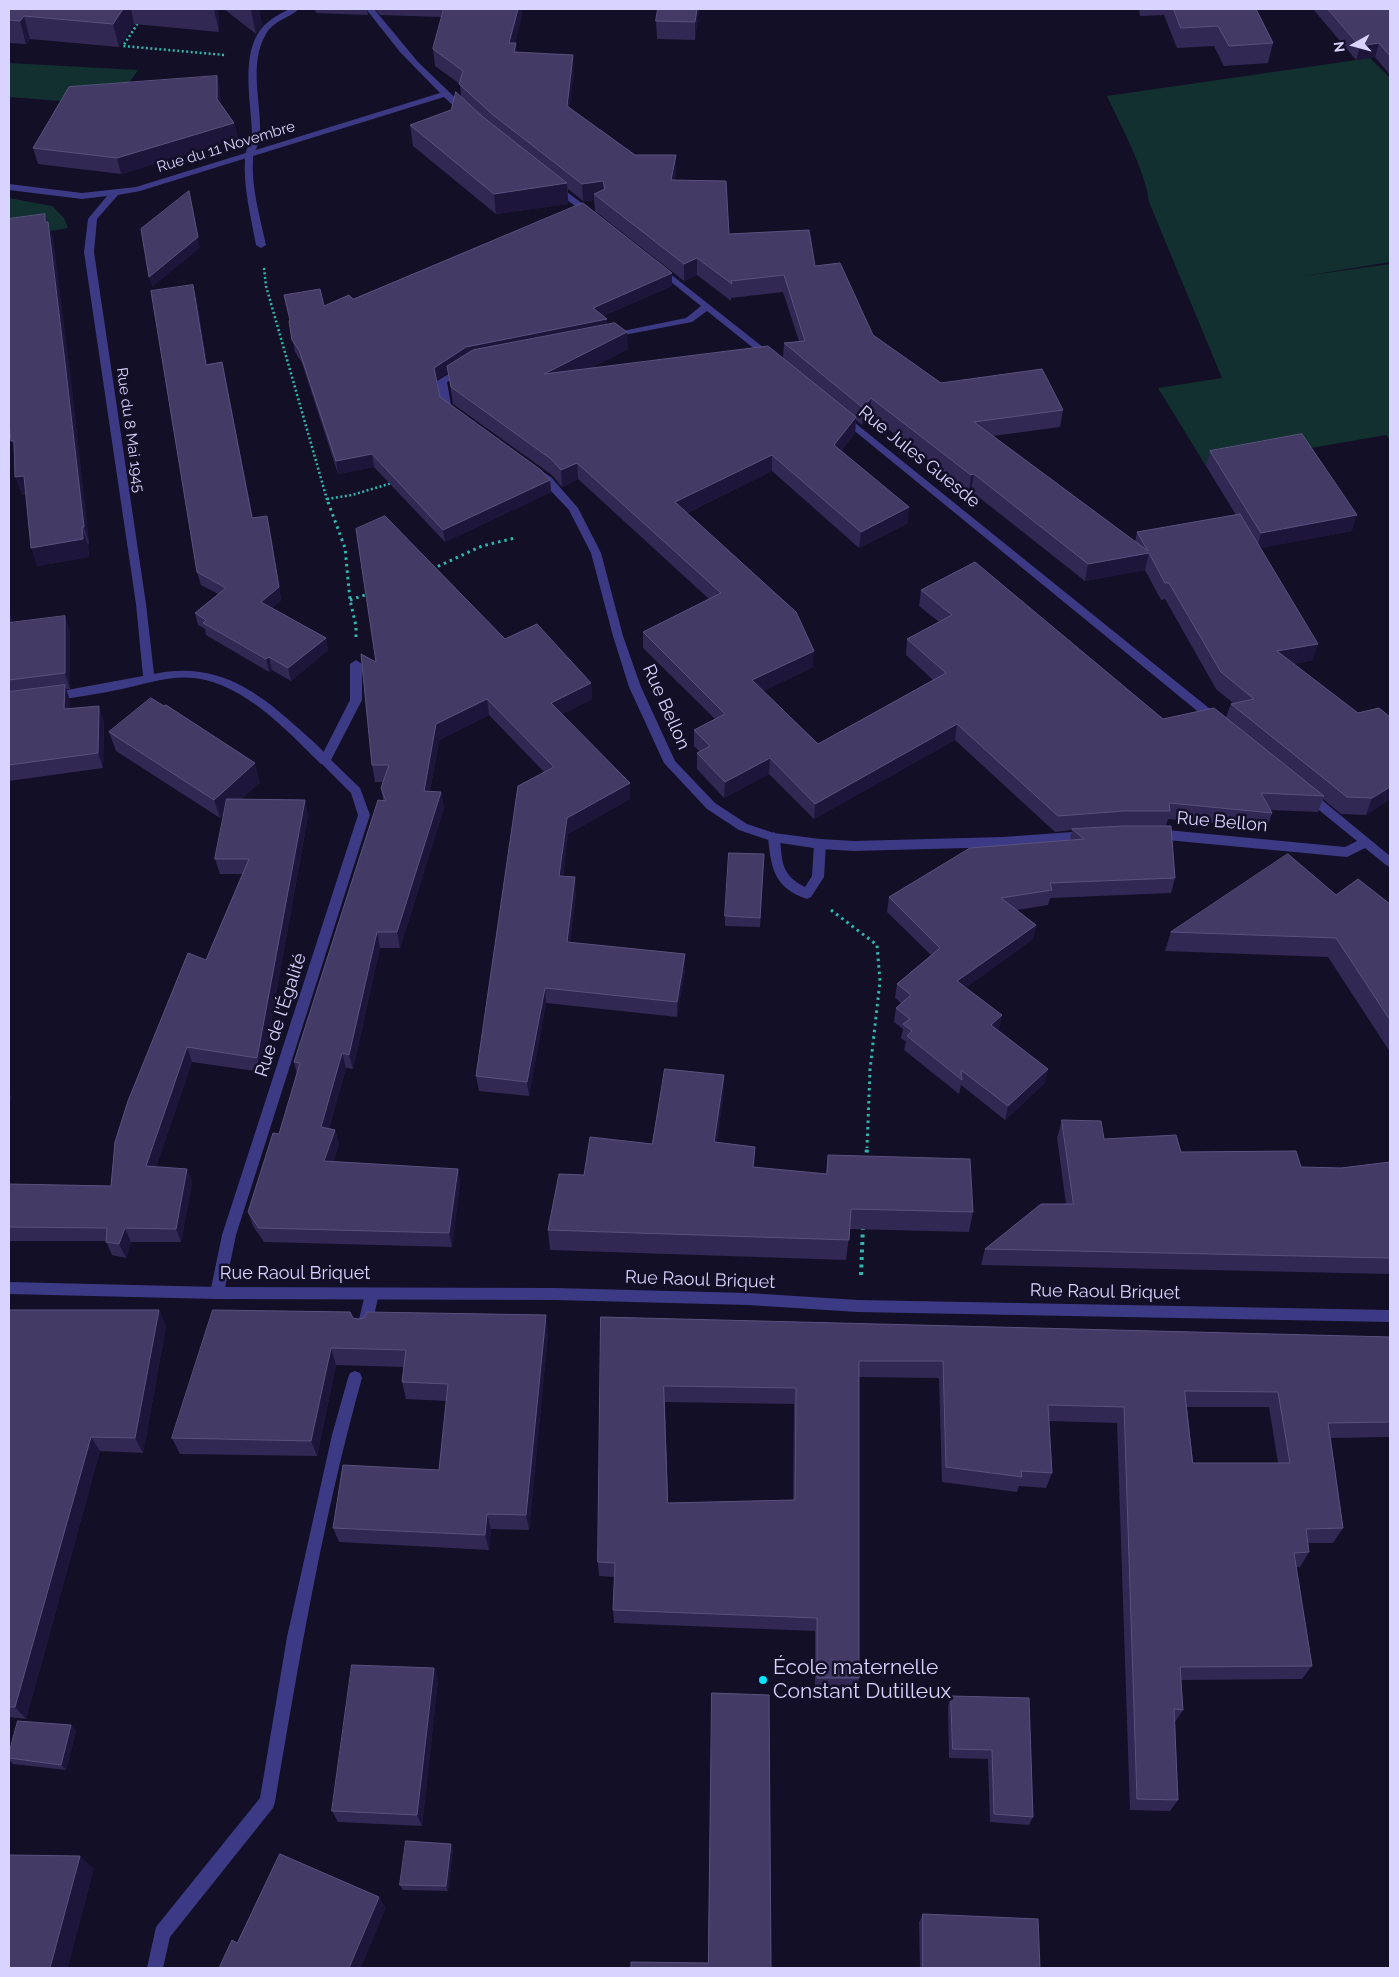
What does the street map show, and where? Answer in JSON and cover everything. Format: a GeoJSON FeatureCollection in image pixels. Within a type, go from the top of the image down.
{"type":"FeatureCollection","features":[{"type":"Feature","properties":{"kind":"street"},"geometry":{"type":"LineString","coordinates":[[260,245],[248,155],[256,139],[253,103],[256,56],[261,34],[271,22],[296,9]]}},
{"type":"Feature","properties":{"kind":"street"},"geometry":{"type":"LineString","coordinates":[[370,9],[389,35],[417,66],[475,121]]}},
{"type":"Feature","properties":{"kind":"street","name":"Rue du 11 Novembre"},"geometry":{"type":"LineString","coordinates":[[9,187],[82,196],[137,189],[446,94]]}},
{"type":"Feature","properties":{"kind":"street"},"geometry":{"type":"LineString","coordinates":[[544,177],[598,220]]}},
{"type":"Feature","properties":{"kind":"street","name":"Rue du 8 Mai 1945"},"geometry":{"type":"LineString","coordinates":[[115,193],[93,219],[89,252],[141,604],[149,679]]}},
{"type":"Feature","properties":{"kind":"street"},"geometry":{"type":"LineString","coordinates":[[652,263],[782,367]]}},
{"type":"Feature","properties":{"kind":"street"},"geometry":{"type":"LineString","coordinates":[[603,338],[689,320],[707,306]]}},
{"type":"Feature","properties":{"kind":"street"},"geometry":{"type":"LineString","coordinates":[[461,416],[446,406],[442,381],[471,363]]}},
{"type":"Feature","properties":{"kind":"street","name":"Rue Jules Guesde"},"geometry":{"type":"LineString","coordinates":[[836,410],[1227,729]]}},
{"type":"Feature","properties":{"kind":"street","name":"Rue Bellon"},"geometry":{"type":"LineString","coordinates":[[531,468],[547,479],[573,508],[596,553],[618,636],[635,687],[670,763],[711,806],[743,827],[774,837],[820,844],[854,846],[1003,842],[1095,835]]}},
{"type":"Feature","properties":{"kind":"street"},"geometry":{"type":"LineString","coordinates":[[325,761],[356,700],[356,664]]}},
{"type":"Feature","properties":{"kind":"street","name":"Rue de l'Égalité"},"geometry":{"type":"LineString","coordinates":[[149,679],[194,674],[220,680],[244,694],[280,718],[356,791],[364,816],[230,1234],[217,1293]]}},
{"type":"Feature","properties":{"kind":"street"},"geometry":{"type":"LineString","coordinates":[[38,699],[87,692],[149,679]]}},
{"type":"Feature","properties":{"kind":"street"},"geometry":{"type":"LineString","coordinates":[[1296,786],[1390,862]]}},
{"type":"Feature","properties":{"kind":"street","name":"Rue Bellon"},"geometry":{"type":"LineString","coordinates":[[1148,834],[1167,834],[1347,852],[1366,842]]}},
{"type":"Feature","properties":{"kind":"street"},"geometry":{"type":"LineString","coordinates":[[774,837],[778,872],[788,885],[807,894],[818,877],[820,844]]}},
{"type":"Feature","properties":{"kind":"street","name":"Rue Raoul Briquet"},"geometry":{"type":"LineString","coordinates":[[9,1288],[217,1293],[555,1294],[748,1299],[858,1306],[1390,1316]]}},
{"type":"Feature","properties":{"kind":"street"},"geometry":{"type":"LineString","coordinates":[[364,1328],[372,1294]]}},
{"type":"Feature","properties":{"kind":"street"},"geometry":{"type":"LineString","coordinates":[[155,1968],[162,1933],[268,1802],[295,1637],[339,1435],[355,1378]]}},
{"type":"Feature","properties":{"kind":"path"},"geometry":{"type":"LineString","coordinates":[[142,17],[123,46],[242,57],[256,56]]}},
{"type":"Feature","properties":{"kind":"path"},"geometry":{"type":"LineString","coordinates":[[260,245],[266,286],[327,499],[345,548],[350,600],[356,626],[356,664]]}},
{"type":"Feature","properties":{"kind":"path"},"geometry":{"type":"LineString","coordinates":[[327,499],[400,480]]}},
{"type":"Feature","properties":{"kind":"path"},"geometry":{"type":"LineString","coordinates":[[429,570],[482,546],[515,538]]}},
{"type":"Feature","properties":{"kind":"path"},"geometry":{"type":"LineString","coordinates":[[350,600],[371,593]]}},
{"type":"Feature","properties":{"kind":"path"},"geometry":{"type":"LineString","coordinates":[[807,894],[843,916],[877,945],[880,981],[870,1070],[866,1167]]}},
{"type":"Feature","properties":{"kind":"path"},"geometry":{"type":"LineString","coordinates":[[858,1306],[864,1225]]}},
{"type":"Feature","properties":{"kind":"green space"},"geometry":{"type":"Polygon","coordinates":[[[1370,58],[1390,78],[1390,262],[1304,276],[1390,264],[1390,440],[1386,435],[1206,466],[1158,388],[1222,378],[1149,202],[1138,163],[1107,96],[1370,58]]]}},
{"type":"Feature","properties":{"kind":"green space"},"geometry":{"type":"Polygon","coordinates":[[[9,63],[138,70],[114,105],[9,97],[9,63]]]}},
{"type":"Feature","properties":{"kind":"green space"},"geometry":{"type":"Polygon","coordinates":[[[9,198],[52,206],[64,218],[68,228],[9,238],[9,198]]]}},
{"type":"Feature","properties":{"kind":"building"},"geometry":{"type":"Polygon","coordinates":[[[9,9],[123,9],[113,24],[24,16],[20,21],[9,20],[9,9]]]}},
{"type":"Feature","properties":{"kind":"building"},"geometry":{"type":"Polygon","coordinates":[[[444,9],[518,9],[509,43],[516,43],[514,52],[573,55],[567,106],[635,155],[676,155],[671,180],[726,181],[729,234],[809,230],[815,266],[840,263],[873,335],[941,383],[1042,369],[1063,410],[974,422],[1148,551],[1137,532],[1240,514],[1318,644],[1277,651],[1358,713],[1379,708],[1390,717],[1390,787],[1372,798],[1347,797],[1231,704],[1254,699],[1221,672],[1169,583],[1165,583],[1149,553],[1088,564],[974,474],[971,475],[871,398],[863,408],[784,343],[805,341],[784,275],[731,281],[732,284],[697,258],[684,264],[594,194],[605,189],[603,181],[582,184],[492,114],[459,84],[463,71],[433,49],[444,9]]]}},
{"type":"Feature","properties":{"kind":"building"},"geometry":{"type":"Polygon","coordinates":[[[658,9],[697,9],[695,22],[656,21],[658,9]]]}},
{"type":"Feature","properties":{"kind":"building"},"geometry":{"type":"Polygon","coordinates":[[[1174,9],[1256,9],[1273,43],[1229,46],[1218,26],[1181,28],[1174,9]]]}},
{"type":"Feature","properties":{"kind":"building"},"geometry":{"type":"Polygon","coordinates":[[[1328,9],[1390,9],[1390,56],[1379,43],[1360,46],[1328,9]]]}},
{"type":"Feature","properties":{"kind":"building"},"geometry":{"type":"Polygon","coordinates":[[[217,76],[217,99],[234,123],[117,158],[33,148],[69,87],[217,76]]]}},
{"type":"Feature","properties":{"kind":"building"},"geometry":{"type":"Polygon","coordinates":[[[456,92],[483,117],[567,183],[494,194],[410,125],[451,110],[456,92]]]}},
{"type":"Feature","properties":{"kind":"building"},"geometry":{"type":"Polygon","coordinates":[[[189,191],[198,237],[149,277],[141,229],[189,191]]]}},
{"type":"Feature","properties":{"kind":"building"},"geometry":{"type":"Polygon","coordinates":[[[583,203],[672,273],[593,308],[607,319],[466,347],[434,368],[440,397],[541,470],[550,480],[443,530],[372,454],[336,461],[299,350],[292,340],[290,320],[284,295],[320,289],[324,306],[349,295],[353,299],[583,203]]]}},
{"type":"Feature","properties":{"kind":"building"},"geometry":{"type":"Polygon","coordinates":[[[45,214],[45,222],[48,222],[84,527],[82,527],[83,539],[31,548],[24,476],[15,477],[14,441],[11,441],[9,422],[9,219],[45,214]]]}},
{"type":"Feature","properties":{"kind":"building"},"geometry":{"type":"Polygon","coordinates":[[[193,285],[206,365],[222,362],[252,518],[267,516],[279,587],[261,602],[326,638],[288,668],[269,657],[266,659],[203,623],[206,620],[195,613],[226,588],[197,572],[151,291],[193,285]]]}},
{"type":"Feature","properties":{"kind":"building"},"geometry":{"type":"Polygon","coordinates":[[[615,323],[627,332],[544,374],[768,346],[856,417],[834,445],[909,507],[861,532],[772,455],[675,502],[796,612],[814,651],[752,680],[818,744],[946,673],[907,639],[952,615],[921,590],[975,562],[1163,719],[1214,708],[1324,796],[1261,793],[1272,813],[1169,803],[1170,811],[1124,811],[1058,816],[957,724],[815,804],[770,758],[725,782],[697,753],[710,746],[694,730],[725,714],[643,632],[721,593],[577,463],[561,470],[551,459],[451,387],[447,366],[473,350],[615,323]]]}},
{"type":"Feature","properties":{"kind":"building"},"geometry":{"type":"Polygon","coordinates":[[[1302,434],[1357,515],[1261,533],[1210,451],[1302,434]]]}},
{"type":"Feature","properties":{"kind":"building"},"geometry":{"type":"Polygon","coordinates":[[[385,516],[505,639],[537,624],[591,683],[551,703],[630,783],[567,818],[559,876],[575,877],[567,942],[685,954],[677,1002],[545,988],[527,1082],[476,1076],[518,786],[554,767],[487,699],[436,724],[424,791],[441,792],[397,932],[377,932],[349,1055],[342,1053],[321,1127],[335,1130],[324,1161],[458,1169],[449,1233],[259,1228],[248,1212],[273,1133],[279,1134],[300,1063],[294,1062],[378,800],[386,801],[381,788],[389,765],[372,765],[361,654],[376,662],[356,529],[385,516]]]}},
{"type":"Feature","properties":{"kind":"building"},"geometry":{"type":"Polygon","coordinates":[[[65,616],[65,673],[9,680],[9,623],[65,616]]]}},
{"type":"Feature","properties":{"kind":"building"},"geometry":{"type":"Polygon","coordinates":[[[65,685],[64,709],[99,706],[98,753],[9,765],[9,692],[65,685]]]}},
{"type":"Feature","properties":{"kind":"building"},"geometry":{"type":"Polygon","coordinates":[[[151,698],[164,706],[166,705],[255,763],[214,800],[109,732],[151,698]]]}},
{"type":"Feature","properties":{"kind":"building"},"geometry":{"type":"Polygon","coordinates":[[[227,799],[305,800],[257,1058],[187,1047],[146,1166],[187,1169],[176,1229],[125,1228],[119,1244],[106,1242],[107,1228],[9,1227],[9,1184],[111,1186],[115,1142],[128,1101],[188,953],[206,960],[249,859],[215,859],[227,799]]]}},
{"type":"Feature","properties":{"kind":"building"},"geometry":{"type":"Polygon","coordinates":[[[1171,826],[1175,878],[1050,883],[1052,890],[1001,898],[1036,925],[957,981],[1002,1015],[991,1025],[1048,1069],[1008,1106],[961,1070],[962,1080],[907,1036],[912,1031],[903,1024],[910,1019],[896,1008],[911,995],[897,984],[940,948],[889,897],[970,848],[1084,839],[1072,829],[1171,826]]]}},
{"type":"Feature","properties":{"kind":"building"},"geometry":{"type":"Polygon","coordinates":[[[729,853],[764,854],[760,918],[725,916],[729,853]]]}},
{"type":"Feature","properties":{"kind":"building"},"geometry":{"type":"Polygon","coordinates":[[[1288,854],[1336,895],[1358,879],[1390,904],[1390,1020],[1336,938],[1171,932],[1288,854]]]}},
{"type":"Feature","properties":{"kind":"building"},"geometry":{"type":"Polygon","coordinates":[[[665,1069],[724,1075],[714,1142],[755,1147],[753,1167],[827,1174],[828,1155],[970,1159],[973,1212],[851,1209],[849,1240],[548,1230],[559,1174],[584,1175],[590,1137],[652,1144],[665,1069]]]}},
{"type":"Feature","properties":{"kind":"building"},"geometry":{"type":"Polygon","coordinates":[[[1062,1120],[1101,1121],[1104,1139],[1176,1135],[1181,1152],[1296,1151],[1301,1167],[1341,1168],[1390,1162],[1390,1258],[985,1249],[1041,1204],[1073,1204],[1062,1120]]]}},
{"type":"Feature","properties":{"kind":"building"},"geometry":{"type":"Polygon","coordinates":[[[9,1310],[159,1310],[135,1438],[91,1437],[15,1707],[9,1707],[9,1310]]]}},
{"type":"Feature","properties":{"kind":"building"},"geometry":{"type":"Polygon","coordinates":[[[213,1310],[350,1312],[353,1318],[358,1319],[364,1318],[367,1312],[546,1315],[526,1515],[487,1514],[485,1535],[333,1528],[343,1465],[439,1470],[448,1384],[402,1382],[406,1350],[331,1348],[311,1441],[172,1438],[213,1310]]]}},
{"type":"Feature","properties":{"kind":"building"},"geometry":{"type":"Polygon","coordinates":[[[601,1317],[1390,1337],[1390,1422],[1328,1423],[1343,1528],[1306,1529],[1309,1552],[1294,1553],[1312,1666],[1180,1667],[1183,1710],[1174,1709],[1178,1800],[1137,1799],[1124,1407],[1048,1405],[1052,1473],[1021,1471],[1022,1477],[946,1467],[943,1361],[859,1361],[859,1678],[817,1678],[817,1618],[613,1610],[615,1563],[598,1562],[601,1317]],[[664,1386],[668,1503],[795,1500],[796,1388],[664,1386]],[[1185,1391],[1193,1463],[1290,1463],[1278,1392],[1185,1391]]]}},
{"type":"Feature","properties":{"kind":"building"},"geometry":{"type":"Polygon","coordinates":[[[352,1665],[434,1668],[417,1815],[332,1811],[352,1665]]]}},
{"type":"Feature","properties":{"kind":"building"},"geometry":{"type":"Polygon","coordinates":[[[712,1693],[769,1695],[771,1968],[631,1968],[631,1962],[708,1963],[712,1693]]]}},
{"type":"Feature","properties":{"kind":"building"},"geometry":{"type":"Polygon","coordinates":[[[951,1696],[1029,1698],[1033,1817],[994,1814],[992,1750],[953,1749],[951,1696]]]}},
{"type":"Feature","properties":{"kind":"building"},"geometry":{"type":"Polygon","coordinates":[[[18,1721],[71,1725],[61,1765],[9,1758],[18,1721]]]}},
{"type":"Feature","properties":{"kind":"building"},"geometry":{"type":"Polygon","coordinates":[[[406,1841],[451,1844],[446,1886],[400,1885],[406,1841]]]}},
{"type":"Feature","properties":{"kind":"building"},"geometry":{"type":"Polygon","coordinates":[[[280,1854],[379,1897],[349,1968],[219,1968],[232,1940],[237,1943],[280,1854]]]}},
{"type":"Feature","properties":{"kind":"building"},"geometry":{"type":"Polygon","coordinates":[[[9,1855],[80,1856],[50,1968],[9,1968],[9,1855]]]}},
{"type":"Feature","properties":{"kind":"building"},"geometry":{"type":"Polygon","coordinates":[[[923,1914],[1038,1919],[1040,1968],[923,1968],[923,1914]]]}},
{"type":"Feature","properties":{"kind":"place","name":"École maternelle Constant Dutilleux"},"geometry":{"type":"Point","coordinates":[763,1680]}}]}
